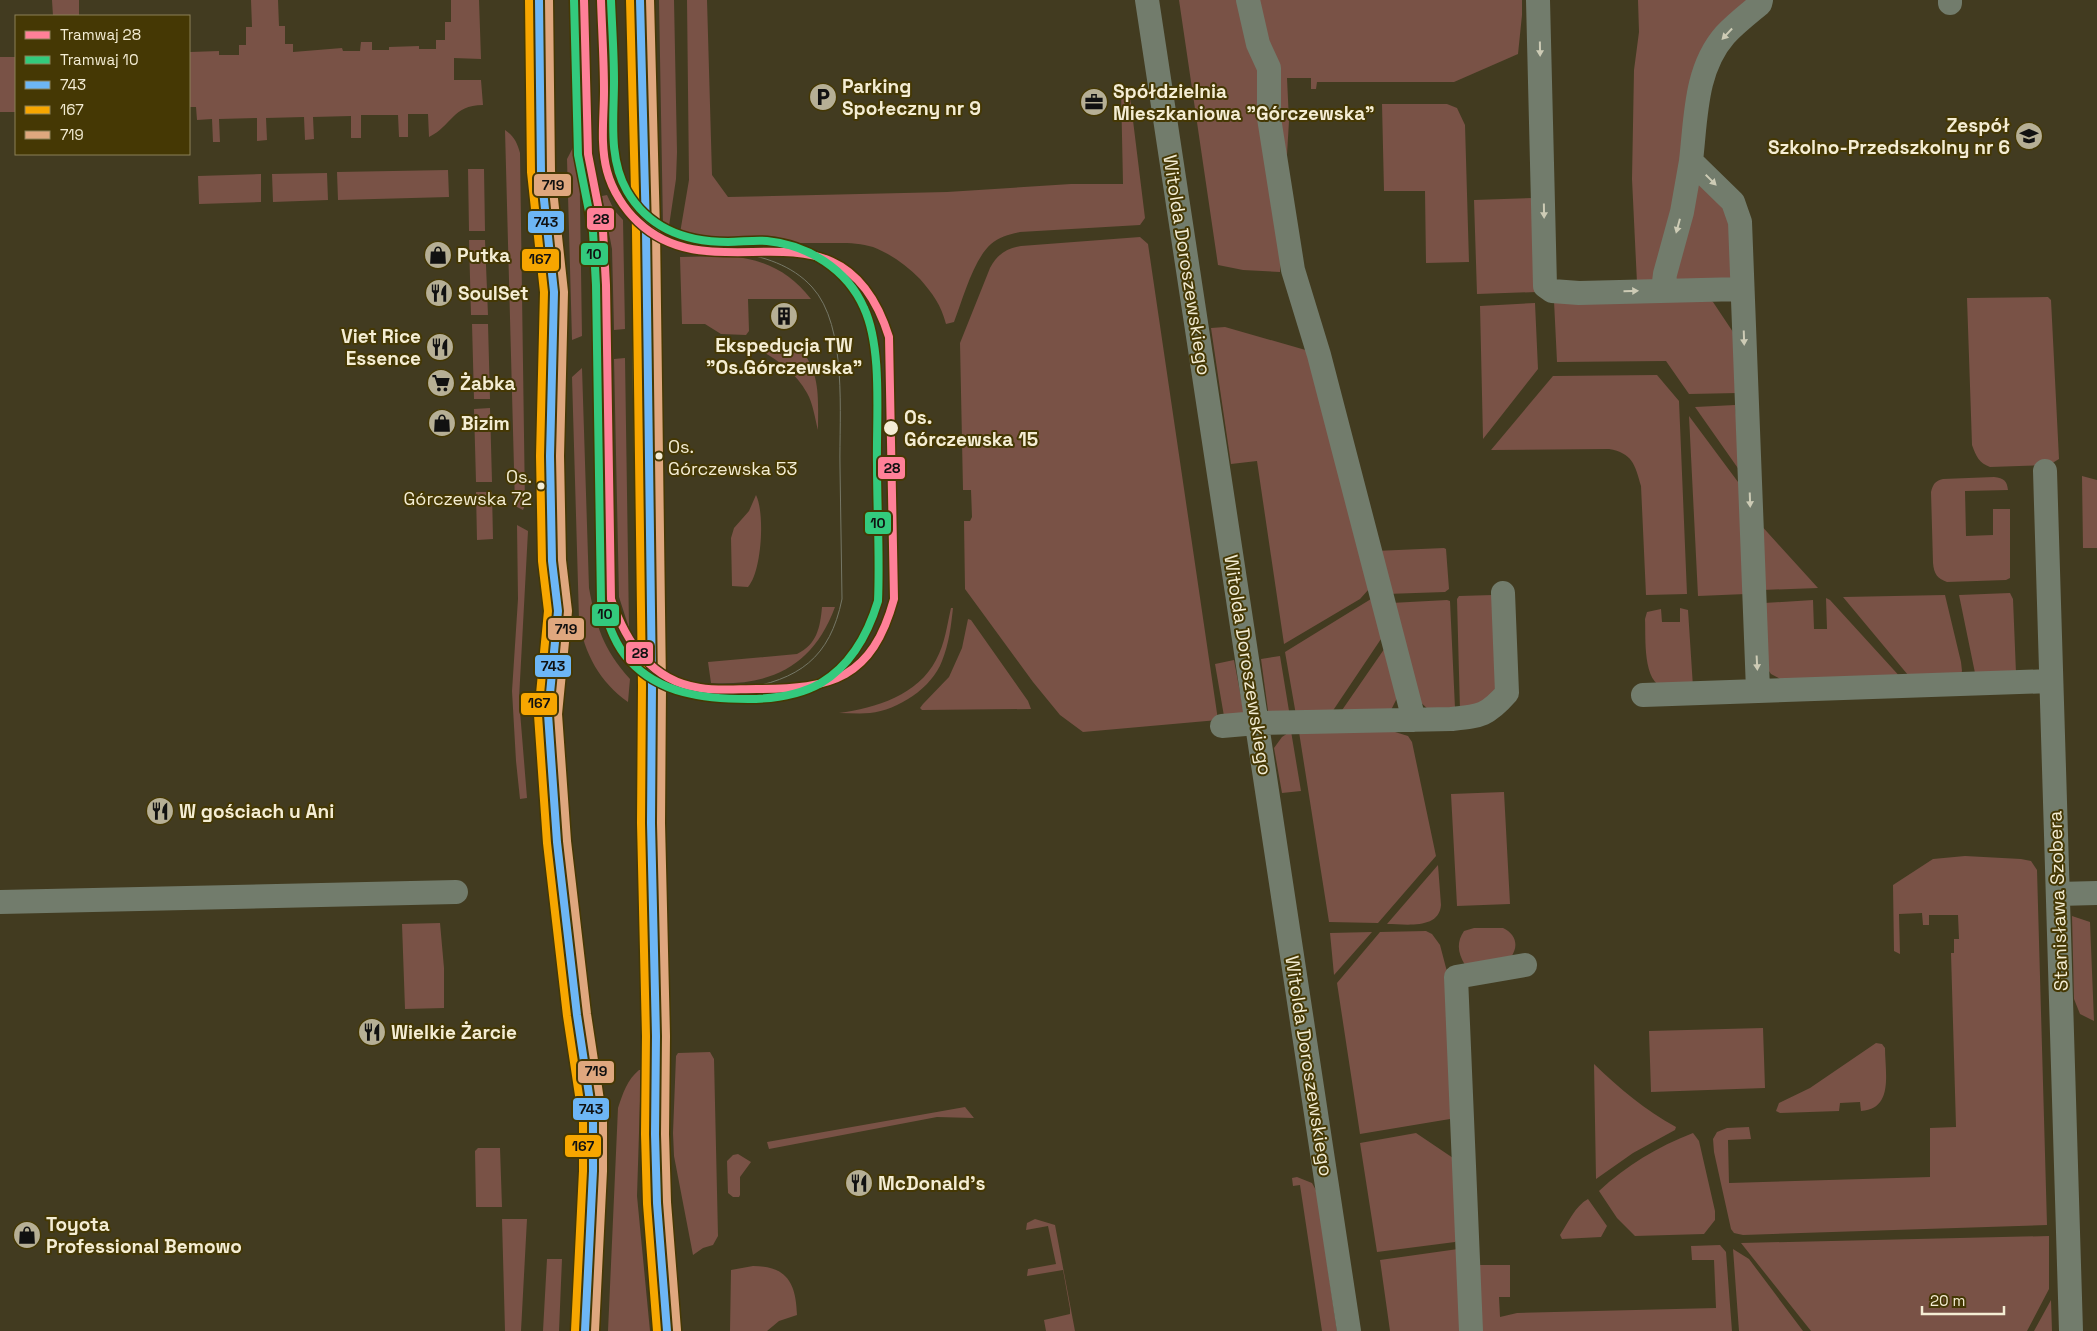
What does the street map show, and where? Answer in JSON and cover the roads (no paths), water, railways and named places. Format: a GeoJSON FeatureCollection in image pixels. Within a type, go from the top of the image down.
{"type":"FeatureCollection","features":[{"type":"Feature","properties":{"kind":"main road"},"geometry":{"type":"LineString","coordinates":[[539,0],[541,172],[554,292],[550,456],[552,561],[558,611],[548,714],[557,842],[577,1015],[593,1121],[593,1171],[585,1331]]}},
{"type":"Feature","properties":{"kind":"main road"},"geometry":{"type":"LineString","coordinates":[[640,0],[646,230],[652,686],[651,822],[656,1026],[655,1134],[657,1203],[667,1331]]}},
{"type":"Feature","properties":{"kind":"street","name":"Witolda Doroszewskiego"},"geometry":{"type":"LineString","coordinates":[[1147,0],[1349,1331]]}},
{"type":"Feature","properties":{"kind":"street"},"geometry":{"type":"LineString","coordinates":[[1248,0],[1258,44],[1269,68],[1269,118],[1293,270],[1319,355],[1414,720]]}},
{"type":"Feature","properties":{"kind":"street"},"geometry":{"type":"LineString","coordinates":[[1538,0],[1545,286],[1552,291],[1562,292],[1742,289]]}},
{"type":"Feature","properties":{"kind":"street"},"geometry":{"type":"LineString","coordinates":[[1663,290],[1665,274],[1682,212],[1691,161],[1699,92],[1710,56],[1725,35],[1760,4],[1761,0]]}},
{"type":"Feature","properties":{"kind":"street"},"geometry":{"type":"LineString","coordinates":[[1691,161],[1733,202],[1740,222],[1758,690]]}},
{"type":"Feature","properties":{"kind":"street","name":"Stanisława Szobera"},"geometry":{"type":"LineString","coordinates":[[2045,471],[2071,1331]]}},
{"type":"Feature","properties":{"kind":"street"},"geometry":{"type":"LineString","coordinates":[[1222,726],[1257,723],[1414,720],[1478,716],[1494,708],[1507,693],[1503,593]]}},
{"type":"Feature","properties":{"kind":"street"},"geometry":{"type":"LineString","coordinates":[[1643,695],[2051,680]]}},
{"type":"Feature","properties":{"kind":"street"},"geometry":{"type":"LineString","coordinates":[[0,902],[456,892]]}},
{"type":"Feature","properties":{"kind":"street"},"geometry":{"type":"LineString","coordinates":[[2058,894],[2097,893]]}},
{"type":"Feature","properties":{"kind":"street"},"geometry":{"type":"LineString","coordinates":[[1471,1331],[1456,977],[1525,965]]}},
{"type":"Feature","properties":{"kind":"tram line","name":"10"},"geometry":{"type":"LineString","coordinates":[[574,0],[578,155],[593,232],[596,285],[601,602],[619,647],[629,660],[654,680],[684,692],[715,698],[748,699],[794,694],[821,683],[832,676],[850,658],[869,625],[878,601],[877,385],[874,344],[870,325],[857,294],[837,271],[811,254],[782,243],[767,241],[713,241],[683,236],[658,224],[636,204],[621,178],[613,138],[614,71],[611,0]]}},
{"type":"Feature","properties":{"kind":"tram line","name":"28"},"geometry":{"type":"LineString","coordinates":[[584,0],[588,154],[603,231],[606,285],[611,599],[624,630],[643,657],[654,668],[683,684],[707,689],[728,690],[784,688],[828,682],[845,674],[861,663],[874,647],[885,626],[894,599],[889,337],[868,292],[841,266],[810,255],[776,252],[704,251],[670,243],[638,222],[628,211],[612,185],[605,161],[601,0]]}},
{"type":"Feature","properties":{"kind":"tram line"},"geometry":{"type":"LineString","coordinates":[[734,252],[756,256],[786,267],[812,287],[823,304],[831,324],[839,372],[840,398],[842,599],[837,619],[829,637],[809,663],[780,679],[741,689]]}},
{"type":"Feature","properties":{"kind":"place","name":"Parking Społeczny nr 9"},"geometry":{"type":"Point","coordinates":[823,97]}},
{"type":"Feature","properties":{"kind":"place","name":"Spółdzielnia Mieszkaniowa \"Górczewska\""},"geometry":{"type":"Point","coordinates":[1094,102]}},
{"type":"Feature","properties":{"kind":"place","name":"Zespół Szkolno-Przedszkolny nr 6"},"geometry":{"type":"Point","coordinates":[2029,136]}},
{"type":"Feature","properties":{"kind":"place","name":"Putka"},"geometry":{"type":"Point","coordinates":[438,255]}},
{"type":"Feature","properties":{"kind":"place","name":"SoulSet"},"geometry":{"type":"Point","coordinates":[439,293]}},
{"type":"Feature","properties":{"kind":"place","name":"Ekspedycja TW \"Os.Górczewska\""},"geometry":{"type":"Point","coordinates":[784,316]}},
{"type":"Feature","properties":{"kind":"place","name":"Viet Rice Essence"},"geometry":{"type":"Point","coordinates":[440,347]}},
{"type":"Feature","properties":{"kind":"place","name":"Żabka"},"geometry":{"type":"Point","coordinates":[441,383]}},
{"type":"Feature","properties":{"kind":"place","name":"Bizim"},"geometry":{"type":"Point","coordinates":[442,423]}},
{"type":"Feature","properties":{"kind":"place","name":"Os. Górczewska 15"},"geometry":{"type":"Point","coordinates":[891,428]}},
{"type":"Feature","properties":{"kind":"place","name":"Os. Górczewska 53"},"geometry":{"type":"Point","coordinates":[659,456]}},
{"type":"Feature","properties":{"kind":"place","name":"Os. Górczewska 72"},"geometry":{"type":"Point","coordinates":[541,486]}},
{"type":"Feature","properties":{"kind":"place","name":"W gościach u Ani"},"geometry":{"type":"Point","coordinates":[160,811]}},
{"type":"Feature","properties":{"kind":"place","name":"Wielkie Żarcie"},"geometry":{"type":"Point","coordinates":[372,1032]}},
{"type":"Feature","properties":{"kind":"place","name":"McDonald's"},"geometry":{"type":"Point","coordinates":[859,1183]}},
{"type":"Feature","properties":{"kind":"place","name":"Toyota Professional Bemowo"},"geometry":{"type":"Point","coordinates":[27,1235]}}]}
